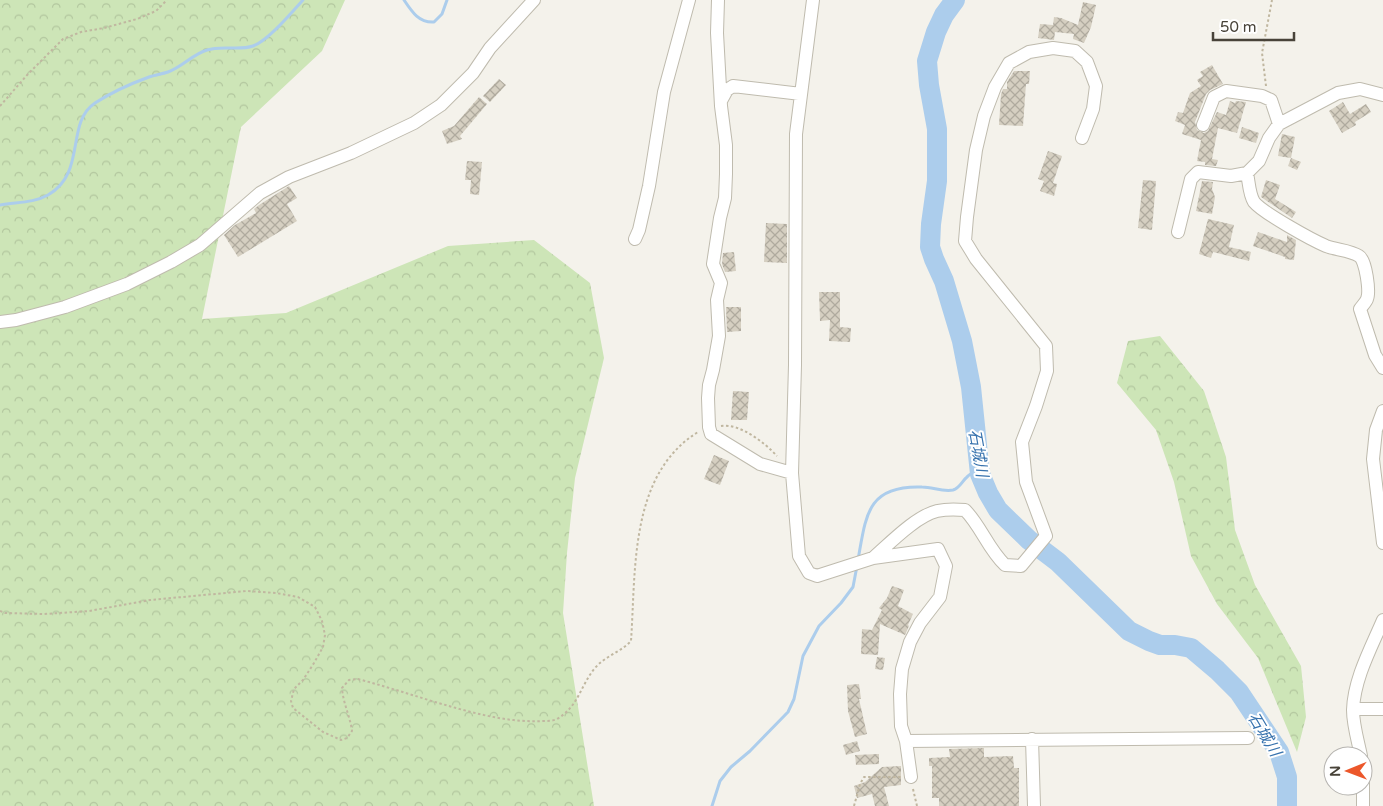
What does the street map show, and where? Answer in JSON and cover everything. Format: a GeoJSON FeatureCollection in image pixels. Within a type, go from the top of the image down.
{"type":"FeatureCollection","features":[{"type":"Feature","properties":{"kind":"street"},"geometry":{"type":"LineString","coordinates":[[0,322],[16,320],[65,307],[127,284],[200,245],[260,193],[289,177],[351,154],[414,123],[441,105],[473,73],[490,48],[534,0]]}},
{"type":"Feature","properties":{"kind":"street"},"geometry":{"type":"LineString","coordinates":[[635,238],[639,230],[648,186],[664,92],[690,0]]}},
{"type":"Feature","properties":{"kind":"street"},"geometry":{"type":"LineString","coordinates":[[718,0],[717,34],[726,145],[725,190],[713,264],[721,283],[717,300],[718,336],[709,385],[709,427],[711,434],[760,464],[792,473]]}},
{"type":"Feature","properties":{"kind":"street"},"geometry":{"type":"LineString","coordinates":[[813,0],[796,134],[795,356],[792,473],[799,556],[809,573],[817,576],[873,558],[938,549],[946,566],[940,597],[920,623],[904,659],[900,702],[901,726],[906,741],[911,777]]}},
{"type":"Feature","properties":{"kind":"street"},"geometry":{"type":"LineString","coordinates":[[873,558],[912,524],[935,511],[964,510],[973,518],[996,556],[1005,565],[1021,566],[1046,536],[1026,482],[1022,442],[1047,371],[1046,346],[976,259],[965,241],[965,233],[976,150],[984,116],[995,87],[1009,63],[1029,52],[1052,48],[1075,51],[1087,62],[1096,86],[1093,109],[1082,138]]}},
{"type":"Feature","properties":{"kind":"street"},"geometry":{"type":"LineString","coordinates":[[721,101],[727,90],[733,86],[801,94]]}},
{"type":"Feature","properties":{"kind":"street"},"geometry":{"type":"LineString","coordinates":[[1178,232],[1190,178],[1198,172],[1231,176],[1247,172],[1259,161],[1269,138],[1279,124],[1338,93],[1360,89],[1383,95]]}},
{"type":"Feature","properties":{"kind":"street"},"geometry":{"type":"LineString","coordinates":[[1203,125],[1214,97],[1226,91],[1271,100],[1279,124]]}},
{"type":"Feature","properties":{"kind":"street"},"geometry":{"type":"LineString","coordinates":[[1247,172],[1251,195],[1254,202],[1262,209],[1313,240],[1359,256],[1363,260],[1366,269],[1368,298],[1360,308],[1375,355],[1383,368]]}},
{"type":"Feature","properties":{"kind":"street"},"geometry":{"type":"LineString","coordinates":[[1383,411],[1376,430],[1373,459],[1383,542]]}},
{"type":"Feature","properties":{"kind":"street"},"geometry":{"type":"LineString","coordinates":[[1359,746],[1353,708],[1360,675],[1383,620]]}},
{"type":"Feature","properties":{"kind":"street"},"geometry":{"type":"LineString","coordinates":[[1353,708],[1383,709]]}},
{"type":"Feature","properties":{"kind":"street"},"geometry":{"type":"LineString","coordinates":[[906,741],[1248,738]]}},
{"type":"Feature","properties":{"kind":"street"},"geometry":{"type":"LineString","coordinates":[[1032,739],[1034,806]]}},
{"type":"Feature","properties":{"kind":"path"},"geometry":{"type":"LineString","coordinates":[[0,106],[39,62],[63,39],[81,32],[137,19],[156,11],[167,0]]}},
{"type":"Feature","properties":{"kind":"path"},"geometry":{"type":"LineString","coordinates":[[1267,98],[1266,74],[1262,53],[1272,0]]}},
{"type":"Feature","properties":{"kind":"path"},"geometry":{"type":"LineString","coordinates":[[0,611],[5,613],[44,614],[89,611],[150,600],[247,591],[298,597],[315,607],[322,621],[325,635],[323,647],[303,680],[294,689],[291,701],[293,708],[323,732],[341,740],[347,738],[352,731],[342,688],[349,680],[358,678],[488,717],[526,722],[555,720],[576,703],[586,681],[596,667],[607,657],[624,648],[632,641],[638,550],[645,505],[659,473],[672,455],[694,435],[709,427],[726,425],[738,428],[766,444],[779,458]]}},
{"type":"Feature","properties":{"kind":"path"},"geometry":{"type":"LineString","coordinates":[[854,806],[864,777],[911,777],[917,806]]}},
{"type":"Feature","properties":{"kind":"green space"},"geometry":{"type":"Polygon","coordinates":[[[0,0],[345,0],[322,51],[241,127],[202,319],[286,313],[448,246],[534,240],[590,283],[604,358],[575,478],[563,613],[594,806],[0,806],[0,0]]]}},
{"type":"Feature","properties":{"kind":"green space"},"geometry":{"type":"Polygon","coordinates":[[[1160,336],[1204,391],[1226,457],[1235,530],[1255,585],[1301,666],[1306,717],[1297,752],[1258,658],[1217,604],[1191,556],[1174,482],[1156,430],[1117,383],[1128,341],[1160,336]]]}},
{"type":"Feature","properties":{"kind":"building"},"geometry":{"type":"Polygon","coordinates":[[[1083,2],[1096,5],[1091,27],[1084,43],[1073,39],[1074,34],[1055,32],[1054,40],[1038,38],[1040,24],[1053,25],[1054,17],[1078,25],[1083,2]]]}},
{"type":"Feature","properties":{"kind":"building"},"geometry":{"type":"Polygon","coordinates":[[[1212,65],[1223,84],[1206,94],[1195,122],[1197,130],[1204,133],[1208,131],[1217,112],[1226,115],[1230,101],[1235,103],[1236,101],[1246,102],[1237,133],[1218,128],[1212,159],[1218,160],[1216,166],[1205,165],[1205,162],[1197,161],[1201,140],[1182,134],[1185,125],[1175,121],[1178,112],[1183,113],[1190,93],[1201,86],[1197,80],[1203,76],[1200,72],[1212,65]]]}},
{"type":"Feature","properties":{"kind":"building"},"geometry":{"type":"Polygon","coordinates":[[[1014,71],[1030,71],[1029,84],[1026,84],[1023,126],[999,125],[1001,94],[1003,89],[1007,89],[1007,82],[1014,71]]]}},
{"type":"Feature","properties":{"kind":"building"},"geometry":{"type":"Polygon","coordinates":[[[499,79],[506,85],[490,102],[483,96],[499,79]]]}},
{"type":"Feature","properties":{"kind":"building"},"geometry":{"type":"Polygon","coordinates":[[[479,97],[487,104],[460,136],[462,139],[447,144],[442,131],[454,126],[479,97]]]}},
{"type":"Feature","properties":{"kind":"building"},"geometry":{"type":"Polygon","coordinates":[[[1343,102],[1350,114],[1366,104],[1371,112],[1355,122],[1356,125],[1342,133],[1329,111],[1343,102]]]}},
{"type":"Feature","properties":{"kind":"building"},"geometry":{"type":"Polygon","coordinates":[[[1242,127],[1259,133],[1256,143],[1239,138],[1242,127]]]}},
{"type":"Feature","properties":{"kind":"building"},"geometry":{"type":"Polygon","coordinates":[[[1282,134],[1295,137],[1291,158],[1278,156],[1282,134]]]}},
{"type":"Feature","properties":{"kind":"building"},"geometry":{"type":"Polygon","coordinates":[[[1048,151],[1062,156],[1053,183],[1057,184],[1054,196],[1040,191],[1044,181],[1038,179],[1048,151]]]}},
{"type":"Feature","properties":{"kind":"building"},"geometry":{"type":"Polygon","coordinates":[[[1291,158],[1301,162],[1297,170],[1288,166],[1291,158]]]}},
{"type":"Feature","properties":{"kind":"building"},"geometry":{"type":"Polygon","coordinates":[[[467,161],[482,162],[479,195],[470,194],[471,180],[465,180],[467,161]]]}},
{"type":"Feature","properties":{"kind":"building"},"geometry":{"type":"Polygon","coordinates":[[[1143,180],[1156,181],[1152,230],[1138,228],[1143,180]]]}},
{"type":"Feature","properties":{"kind":"building"},"geometry":{"type":"Polygon","coordinates":[[[1266,180],[1280,185],[1275,199],[1296,212],[1292,218],[1261,197],[1266,180]]]}},
{"type":"Feature","properties":{"kind":"building"},"geometry":{"type":"Polygon","coordinates":[[[1202,181],[1213,182],[1212,189],[1215,197],[1212,214],[1196,211],[1202,181]]]}},
{"type":"Feature","properties":{"kind":"building"},"geometry":{"type":"Polygon","coordinates":[[[289,186],[297,198],[287,204],[297,221],[238,257],[224,235],[235,225],[256,213],[254,209],[259,205],[289,186]]]}},
{"type":"Feature","properties":{"kind":"building"},"geometry":{"type":"Polygon","coordinates":[[[1208,219],[1234,225],[1229,247],[1251,252],[1249,261],[1213,252],[1211,258],[1199,254],[1208,219]]]}},
{"type":"Feature","properties":{"kind":"building"},"geometry":{"type":"Polygon","coordinates":[[[766,223],[787,224],[787,263],[764,262],[766,223]]]}},
{"type":"Feature","properties":{"kind":"building"},"geometry":{"type":"Polygon","coordinates":[[[1258,232],[1287,242],[1287,235],[1296,240],[1294,260],[1285,259],[1285,257],[1253,246],[1258,232]]]}},
{"type":"Feature","properties":{"kind":"building"},"geometry":{"type":"Polygon","coordinates":[[[734,252],[736,271],[725,272],[722,264],[723,253],[734,252]]]}},
{"type":"Feature","properties":{"kind":"building"},"geometry":{"type":"Polygon","coordinates":[[[819,292],[840,292],[840,327],[851,328],[850,342],[829,341],[830,320],[820,321],[819,292]]]}},
{"type":"Feature","properties":{"kind":"building"},"geometry":{"type":"Polygon","coordinates":[[[726,307],[741,307],[741,331],[727,332],[726,307]]]}},
{"type":"Feature","properties":{"kind":"building"},"geometry":{"type":"Polygon","coordinates":[[[733,391],[749,392],[747,420],[731,420],[733,391]]]}},
{"type":"Feature","properties":{"kind":"building"},"geometry":{"type":"Polygon","coordinates":[[[714,455],[729,461],[720,485],[704,479],[714,455]]]}},
{"type":"Feature","properties":{"kind":"building"},"geometry":{"type":"Polygon","coordinates":[[[892,586],[904,590],[898,606],[913,614],[905,635],[880,624],[878,655],[861,654],[862,629],[872,630],[882,610],[879,608],[887,598],[892,586]]]}},
{"type":"Feature","properties":{"kind":"building"},"geometry":{"type":"Polygon","coordinates":[[[877,657],[885,658],[883,670],[875,669],[877,657]]]}},
{"type":"Feature","properties":{"kind":"building"},"geometry":{"type":"Polygon","coordinates":[[[859,684],[861,699],[859,699],[867,734],[855,737],[848,711],[847,685],[859,684]]]}},
{"type":"Feature","properties":{"kind":"building"},"geometry":{"type":"Polygon","coordinates":[[[857,741],[860,751],[846,755],[843,745],[857,741]]]}},
{"type":"Feature","properties":{"kind":"building"},"geometry":{"type":"Polygon","coordinates":[[[984,748],[984,757],[1013,756],[1014,768],[1019,768],[1019,806],[939,806],[939,798],[932,798],[932,766],[929,766],[929,758],[950,757],[949,749],[984,748]]]}},
{"type":"Feature","properties":{"kind":"building"},"geometry":{"type":"Polygon","coordinates":[[[879,754],[879,764],[856,765],[855,755],[879,754]]]}},
{"type":"Feature","properties":{"kind":"building"},"geometry":{"type":"Polygon","coordinates":[[[901,766],[901,785],[884,787],[889,806],[875,806],[872,794],[857,798],[854,786],[865,782],[882,767],[901,766]]]}},
{"type":"Feature","properties":{"kind":"waterway"},"geometry":{"type":"LineString","coordinates":[[0,205],[37,200],[60,186],[68,174],[80,123],[86,112],[95,103],[135,82],[173,70],[197,54],[207,50],[253,46],[280,26],[303,0]]}},
{"type":"Feature","properties":{"kind":"waterway"},"geometry":{"type":"LineString","coordinates":[[404,0],[420,19],[429,22],[434,22],[442,14],[447,0]]}},
{"type":"Feature","properties":{"kind":"waterway","name":"石城川"},"geometry":{"type":"LineString","coordinates":[[955,0],[944,15],[936,32],[927,61],[929,85],[937,129],[937,181],[930,247],[944,281],[962,341],[971,387],[980,474],[998,510],[1029,540],[1058,562],[1129,631],[1160,645],[1191,648],[1239,692],[1279,752],[1287,777],[1287,806]]}},
{"type":"Feature","properties":{"kind":"waterway"},"geometry":{"type":"LineString","coordinates":[[858,560],[867,517],[872,506],[880,497],[890,491],[904,488],[922,487],[953,490],[970,474],[980,469]]}},
{"type":"Feature","properties":{"kind":"waterway"},"geometry":{"type":"LineString","coordinates":[[712,806],[720,781],[731,767],[750,751],[788,712],[794,699],[803,656],[819,626],[853,587],[857,566]]}}]}
